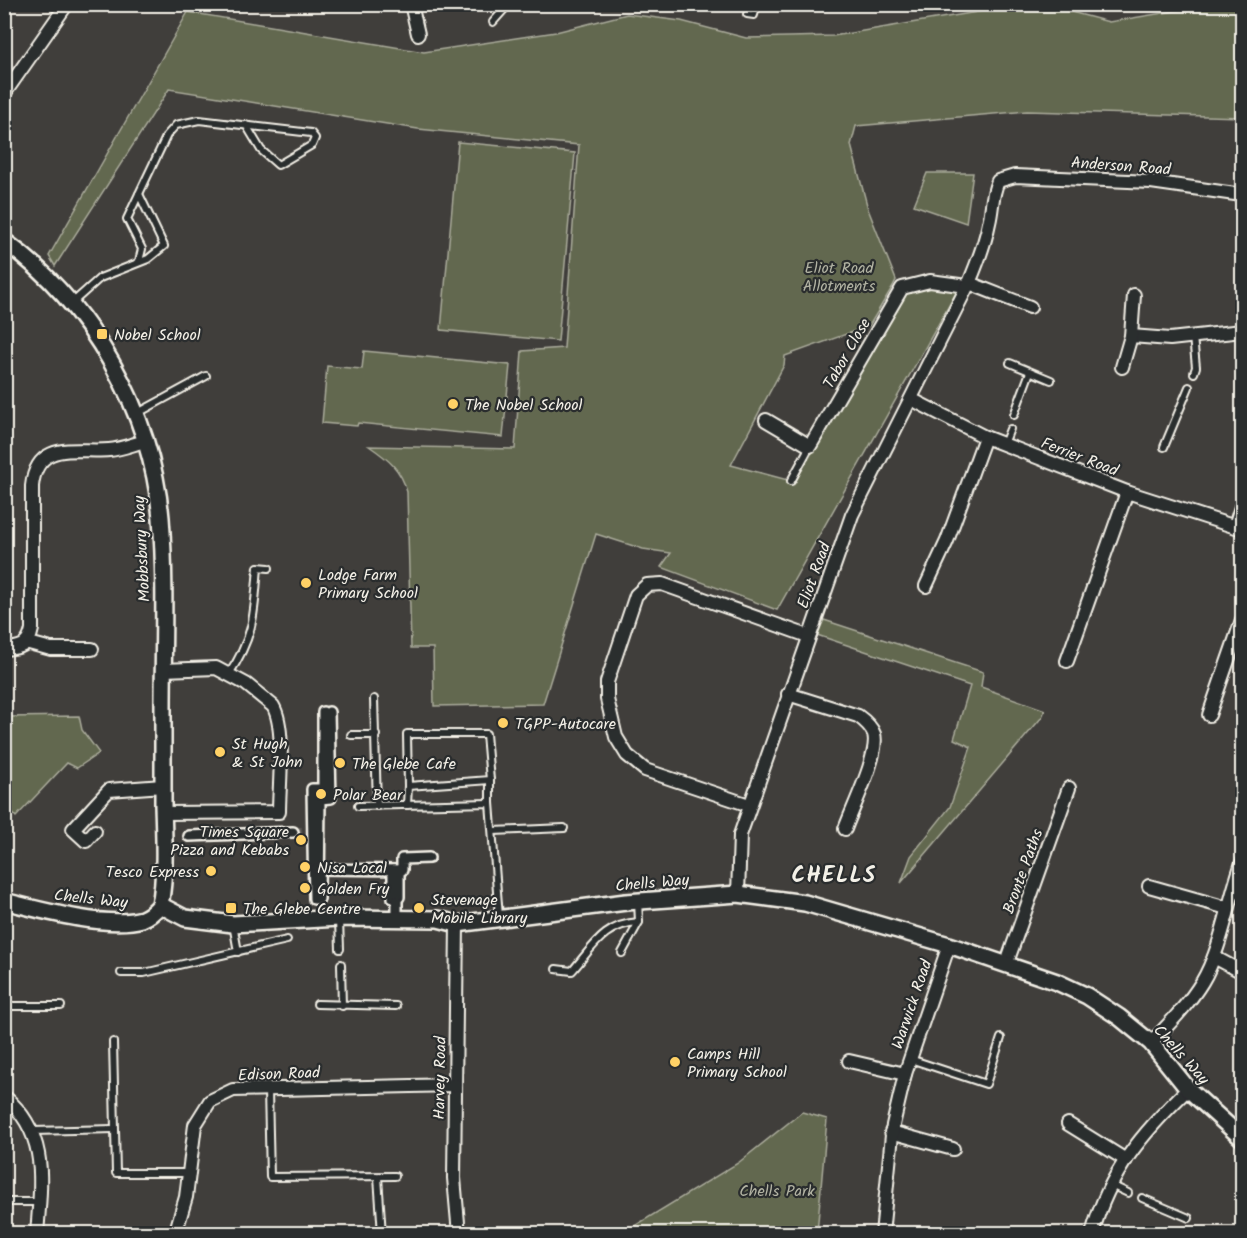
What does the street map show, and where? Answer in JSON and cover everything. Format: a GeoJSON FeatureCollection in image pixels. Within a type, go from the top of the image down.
{"type":"FeatureCollection","features":[{"type":"Feature","properties":{"kind":"street"},"geometry":{"type":"LineString","coordinates":[[4,94],[67,4]]}},
{"type":"Feature","properties":{"kind":"street"},"geometry":{"type":"LineString","coordinates":[[411,4],[417,34]]}},
{"type":"Feature","properties":{"kind":"street","name":"Anderson Road"},"geometry":{"type":"LineString","coordinates":[[998,181],[1015,176],[1152,182],[1242,195]]}},
{"type":"Feature","properties":{"kind":"street","name":"Eliot Road"},"geometry":{"type":"LineString","coordinates":[[738,894],[738,848],[749,805],[852,515],[968,285],[984,244],[990,221],[991,198],[998,181]]}},
{"type":"Feature","properties":{"kind":"street","name":"Mobbsbury Way"},"geometry":{"type":"LineString","coordinates":[[4,241],[44,274],[71,303],[113,365],[145,441],[160,516],[163,670],[163,813],[160,905]]}},
{"type":"Feature","properties":{"kind":"street","name":"Tabor Close"},"geometry":{"type":"LineString","coordinates":[[810,446],[897,287],[930,281],[968,285]]}},
{"type":"Feature","properties":{"kind":"street"},"geometry":{"type":"LineString","coordinates":[[968,285],[1030,308]]}},
{"type":"Feature","properties":{"kind":"street"},"geometry":{"type":"LineString","coordinates":[[1122,368],[1131,336],[1134,295]]}},
{"type":"Feature","properties":{"kind":"street"},"geometry":{"type":"LineString","coordinates":[[1131,336],[1160,339],[1242,331]]}},
{"type":"Feature","properties":{"kind":"street","name":"Ferrier Road"},"geometry":{"type":"LineString","coordinates":[[911,399],[985,438],[1127,492],[1239,527]]}},
{"type":"Feature","properties":{"kind":"street"},"geometry":{"type":"LineString","coordinates":[[766,420],[810,446]]}},
{"type":"Feature","properties":{"kind":"street"},"geometry":{"type":"LineString","coordinates":[[926,586],[947,541],[985,438]]}},
{"type":"Feature","properties":{"kind":"street"},"geometry":{"type":"LineString","coordinates":[[4,649],[21,648],[29,642],[32,629],[32,486],[38,465],[47,456],[60,451],[106,450],[145,441]]}},
{"type":"Feature","properties":{"kind":"street"},"geometry":{"type":"LineString","coordinates":[[1067,660],[1127,492]]}},
{"type":"Feature","properties":{"kind":"street"},"geometry":{"type":"LineString","coordinates":[[1239,527],[1242,504]]}},
{"type":"Feature","properties":{"kind":"street"},"geometry":{"type":"LineString","coordinates":[[749,805],[645,770],[622,748],[616,737],[606,692],[634,601],[646,585],[662,584],[808,636]]}},
{"type":"Feature","properties":{"kind":"street"},"geometry":{"type":"LineString","coordinates":[[1209,715],[1242,620]]}},
{"type":"Feature","properties":{"kind":"street"},"geometry":{"type":"LineString","coordinates":[[29,642],[51,649],[92,649]]}},
{"type":"Feature","properties":{"kind":"street"},"geometry":{"type":"LineString","coordinates":[[163,670],[216,668],[267,699],[277,713],[279,812],[163,813]]}},
{"type":"Feature","properties":{"kind":"street"},"geometry":{"type":"LineString","coordinates":[[788,694],[858,717],[867,723],[874,734],[873,752],[845,829]]}},
{"type":"Feature","properties":{"kind":"street"},"geometry":{"type":"LineString","coordinates":[[316,800],[331,798],[327,789],[326,712]]}},
{"type":"Feature","properties":{"kind":"street"},"geometry":{"type":"LineString","coordinates":[[95,831],[86,841],[74,829],[109,790],[163,786]]}},
{"type":"Feature","properties":{"kind":"street","name":"Bronte Paths"},"geometry":{"type":"LineString","coordinates":[[1006,965],[1069,788]]}},
{"type":"Feature","properties":{"kind":"street"},"geometry":{"type":"LineString","coordinates":[[316,800],[311,831],[316,869]]}},
{"type":"Feature","properties":{"kind":"street"},"geometry":{"type":"LineString","coordinates":[[316,800],[316,869]]}},
{"type":"Feature","properties":{"kind":"street"},"geometry":{"type":"LineString","coordinates":[[189,836],[293,832]]}},
{"type":"Feature","properties":{"kind":"street"},"geometry":{"type":"LineString","coordinates":[[316,869],[402,870],[402,859],[429,858]]}},
{"type":"Feature","properties":{"kind":"street"},"geometry":{"type":"LineString","coordinates":[[1151,1043],[1188,1004],[1214,957],[1242,863]]}},
{"type":"Feature","properties":{"kind":"street"},"geometry":{"type":"LineString","coordinates":[[1149,886],[1227,908]]}},
{"type":"Feature","properties":{"kind":"street","name":"Chells Way"},"geometry":{"type":"LineString","coordinates":[[4,902],[77,917],[121,921],[147,917],[160,905],[185,918],[233,924],[339,918],[438,919],[457,924],[638,901],[738,894],[805,903],[949,945],[1057,982],[1087,996],[1119,1017],[1151,1043],[1188,1089],[1242,1138]]}},
{"type":"Feature","properties":{"kind":"street"},"geometry":{"type":"LineString","coordinates":[[397,901],[397,920]]}},
{"type":"Feature","properties":{"kind":"street"},"geometry":{"type":"LineString","coordinates":[[308,920],[316,904]]}},
{"type":"Feature","properties":{"kind":"street","name":"Harvey Road"},"geometry":{"type":"LineString","coordinates":[[457,924],[454,1178],[459,1233]]}},
{"type":"Feature","properties":{"kind":"street","name":"Warwick Road"},"geometry":{"type":"LineString","coordinates":[[882,1233],[891,1132],[905,1074],[949,945]]}},
{"type":"Feature","properties":{"kind":"street"},"geometry":{"type":"LineString","coordinates":[[1214,957],[1242,972]]}},
{"type":"Feature","properties":{"kind":"street","name":"Warwick Road"},"geometry":{"type":"LineString","coordinates":[[849,1061],[905,1074]]}},
{"type":"Feature","properties":{"kind":"street","name":"Edison Road"},"geometry":{"type":"LineString","coordinates":[[175,1233],[186,1197],[195,1125],[210,1101],[233,1090],[455,1085]]}},
{"type":"Feature","properties":{"kind":"street"},"geometry":{"type":"LineString","coordinates":[[1092,1233],[1110,1185],[1125,1160],[1150,1125],[1188,1089]]}},
{"type":"Feature","properties":{"kind":"street"},"geometry":{"type":"LineString","coordinates":[[4,1096],[20,1110],[33,1131],[39,1155],[37,1233]]}},
{"type":"Feature","properties":{"kind":"street"},"geometry":{"type":"LineString","coordinates":[[1068,1124],[1125,1160]]}},
{"type":"Feature","properties":{"kind":"street"},"geometry":{"type":"LineString","coordinates":[[891,1132],[953,1149]]}},
{"type":"Feature","properties":{"kind":"lane"},"geometry":{"type":"LineString","coordinates":[[493,22],[509,4]]}},
{"type":"Feature","properties":{"kind":"lane"},"geometry":{"type":"LineString","coordinates":[[747,14],[754,15],[757,4]]}},
{"type":"Feature","properties":{"kind":"lane"},"geometry":{"type":"LineString","coordinates":[[139,261],[142,249],[127,219],[167,135],[176,124],[199,120],[246,125],[311,133],[315,138],[312,145],[278,165],[261,150],[246,125]]}},
{"type":"Feature","properties":{"kind":"lane"},"geometry":{"type":"LineString","coordinates":[[71,303],[100,278],[148,259],[164,246],[139,194]]}},
{"type":"Feature","properties":{"kind":"lane"},"geometry":{"type":"LineString","coordinates":[[1193,337],[1196,367],[1194,373]]}},
{"type":"Feature","properties":{"kind":"lane"},"geometry":{"type":"LineString","coordinates":[[1010,363],[1051,380]]}},
{"type":"Feature","properties":{"kind":"lane"},"geometry":{"type":"LineString","coordinates":[[1014,415],[1030,372]]}},
{"type":"Feature","properties":{"kind":"lane"},"geometry":{"type":"LineString","coordinates":[[135,414],[206,376]]}},
{"type":"Feature","properties":{"kind":"lane"},"geometry":{"type":"LineString","coordinates":[[1164,447],[1189,387]]}},
{"type":"Feature","properties":{"kind":"lane"},"geometry":{"type":"LineString","coordinates":[[1004,444],[1010,429]]}},
{"type":"Feature","properties":{"kind":"lane"},"geometry":{"type":"LineString","coordinates":[[791,481],[810,446]]}},
{"type":"Feature","properties":{"kind":"lane"},"geometry":{"type":"LineString","coordinates":[[229,674],[244,651],[251,633],[258,567],[269,568]]}},
{"type":"Feature","properties":{"kind":"lane"},"geometry":{"type":"LineString","coordinates":[[374,699],[377,806]]}},
{"type":"Feature","properties":{"kind":"lane"},"geometry":{"type":"LineString","coordinates":[[407,805],[407,734],[486,734],[499,917]]}},
{"type":"Feature","properties":{"kind":"lane"},"geometry":{"type":"LineString","coordinates":[[351,735],[376,735]]}},
{"type":"Feature","properties":{"kind":"lane"},"geometry":{"type":"LineString","coordinates":[[408,786],[490,780]]}},
{"type":"Feature","properties":{"kind":"lane"},"geometry":{"type":"LineString","coordinates":[[358,806],[490,803]]}},
{"type":"Feature","properties":{"kind":"lane"},"geometry":{"type":"LineString","coordinates":[[493,831],[564,828]]}},
{"type":"Feature","properties":{"kind":"lane"},"geometry":{"type":"LineString","coordinates":[[622,953],[639,922],[638,901]]}},
{"type":"Feature","properties":{"kind":"lane"},"geometry":{"type":"LineString","coordinates":[[339,918],[340,949]]}},
{"type":"Feature","properties":{"kind":"lane"},"geometry":{"type":"LineString","coordinates":[[556,969],[572,971],[608,930],[625,923],[639,922]]}},
{"type":"Feature","properties":{"kind":"lane"},"geometry":{"type":"LineString","coordinates":[[233,924],[238,952]]}},
{"type":"Feature","properties":{"kind":"lane"},"geometry":{"type":"LineString","coordinates":[[121,973],[144,973],[287,940]]}},
{"type":"Feature","properties":{"kind":"lane"},"geometry":{"type":"LineString","coordinates":[[341,964],[342,1006]]}},
{"type":"Feature","properties":{"kind":"lane"},"geometry":{"type":"LineString","coordinates":[[317,1004],[396,1006]]}},
{"type":"Feature","properties":{"kind":"lane"},"geometry":{"type":"LineString","coordinates":[[4,1006],[61,1006]]}},
{"type":"Feature","properties":{"kind":"lane"},"geometry":{"type":"LineString","coordinates":[[910,1058],[986,1084],[1001,1038]]}},
{"type":"Feature","properties":{"kind":"lane"},"geometry":{"type":"LineString","coordinates":[[112,1042],[116,1173],[190,1173]]}},
{"type":"Feature","properties":{"kind":"lane"},"geometry":{"type":"LineString","coordinates":[[268,1089],[270,1177],[395,1176]]}},
{"type":"Feature","properties":{"kind":"lane"},"geometry":{"type":"LineString","coordinates":[[33,1131],[114,1129]]}},
{"type":"Feature","properties":{"kind":"lane"},"geometry":{"type":"LineString","coordinates":[[378,1177],[382,1233]]}},
{"type":"Feature","properties":{"kind":"lane"},"geometry":{"type":"LineString","coordinates":[[1110,1185],[1128,1193]]}},
{"type":"Feature","properties":{"kind":"lane"},"geometry":{"type":"LineString","coordinates":[[1143,1198],[1189,1218]]}},
{"type":"Feature","properties":{"kind":"lane"},"geometry":{"type":"LineString","coordinates":[[4,1202],[39,1202]]}},
{"type":"Feature","properties":{"kind":"green space","name":"Eliot Road Allotments"},"geometry":{"type":"Polygon","coordinates":[[[1019,5],[1045,5],[1109,22],[1211,5],[1242,5],[1242,117],[1027,111],[856,126],[851,145],[868,209],[896,280],[869,326],[785,356],[784,365],[731,465],[795,482],[906,292],[929,286],[957,291],[777,610],[661,567],[671,553],[643,549],[596,534],[543,704],[434,706],[433,648],[411,648],[407,492],[393,465],[369,446],[515,449],[522,351],[564,348],[579,145],[418,129],[169,89],[55,266],[49,256],[188,12],[424,52],[556,32],[627,14],[681,21],[746,38],[833,36],[1019,5]]]}},
{"type":"Feature","properties":{"kind":"green space"},"geometry":{"type":"Polygon","coordinates":[[[458,142],[575,153],[558,341],[441,330],[458,142]]]}},
{"type":"Feature","properties":{"kind":"green space"},"geometry":{"type":"Polygon","coordinates":[[[927,173],[973,173],[966,223],[914,205],[927,173]]]}},
{"type":"Feature","properties":{"kind":"green space"},"geometry":{"type":"Polygon","coordinates":[[[364,351],[510,365],[503,437],[358,423],[357,426],[322,423],[327,366],[362,369],[364,351]]]}},
{"type":"Feature","properties":{"kind":"green space"},"geometry":{"type":"Polygon","coordinates":[[[824,620],[983,672],[981,687],[1045,710],[1042,717],[901,883],[911,856],[950,807],[971,747],[954,739],[970,686],[817,635],[824,620]]]}},
{"type":"Feature","properties":{"kind":"green space"},"geometry":{"type":"Polygon","coordinates":[[[79,716],[82,730],[99,753],[77,768],[67,763],[16,817],[5,805],[5,717],[79,716]]]}},
{"type":"Feature","properties":{"kind":"green space","name":"Chells Park"},"geometry":{"type":"Polygon","coordinates":[[[802,1112],[827,1119],[817,1233],[623,1233],[738,1163],[802,1112]]]}},
{"type":"Feature","properties":{"kind":"tunnel"},"geometry":{"type":"LineString","coordinates":[[293,832],[309,831]]}},
{"type":"Feature","properties":{"kind":"place","name":"Nobel School"},"geometry":{"type":"Point","coordinates":[102,334]}},
{"type":"Feature","properties":{"kind":"place","name":"The Nobel School"},"geometry":{"type":"Point","coordinates":[453,404]}},
{"type":"Feature","properties":{"kind":"place","name":"Lodge Farm Primary School"},"geometry":{"type":"Point","coordinates":[306,583]}},
{"type":"Feature","properties":{"kind":"place","name":"TGPP-Autocare"},"geometry":{"type":"Point","coordinates":[503,723]}},
{"type":"Feature","properties":{"kind":"place","name":"St Hugh & St John"},"geometry":{"type":"Point","coordinates":[220,752]}},
{"type":"Feature","properties":{"kind":"place","name":"The Glebe Cafe"},"geometry":{"type":"Point","coordinates":[340,763]}},
{"type":"Feature","properties":{"kind":"place","name":"Polar Bear"},"geometry":{"type":"Point","coordinates":[321,794]}},
{"type":"Feature","properties":{"kind":"place","name":"Times Square Pizza and Kebabs"},"geometry":{"type":"Point","coordinates":[301,840]}},
{"type":"Feature","properties":{"kind":"place","name":"Nisa Local"},"geometry":{"type":"Point","coordinates":[305,867]}},
{"type":"Feature","properties":{"kind":"place","name":"Tesco Express"},"geometry":{"type":"Point","coordinates":[211,871]}},
{"type":"Feature","properties":{"kind":"place","name":"Golden Fry"},"geometry":{"type":"Point","coordinates":[305,888]}},
{"type":"Feature","properties":{"kind":"place","name":"The Glebe Centre"},"geometry":{"type":"Point","coordinates":[231,908]}},
{"type":"Feature","properties":{"kind":"place","name":"Stevenage Mobile Library"},"geometry":{"type":"Point","coordinates":[419,908]}},
{"type":"Feature","properties":{"kind":"place","name":"Camps Hill Primary School"},"geometry":{"type":"Point","coordinates":[675,1062]}},
{"type":"Feature","properties":{"kind":"district","name":"CHELLS"},"geometry":{"type":"Point","coordinates":[834,874]}}]}
